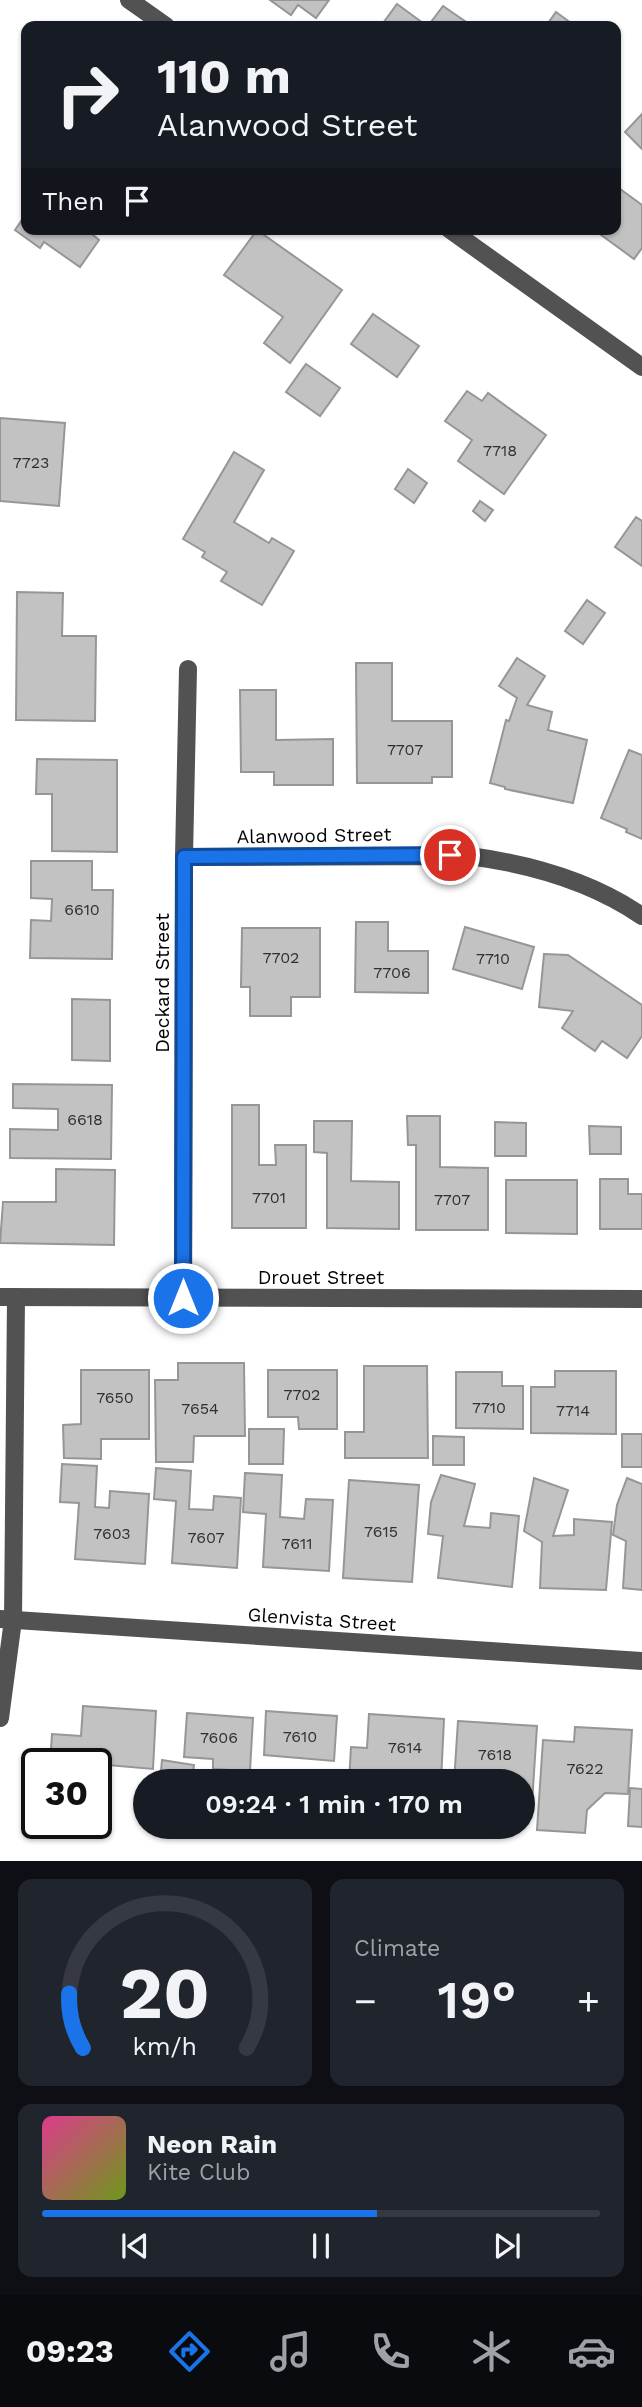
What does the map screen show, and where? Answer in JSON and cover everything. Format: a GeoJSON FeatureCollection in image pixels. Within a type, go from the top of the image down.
{"type":"FeatureCollection","features":[{"type":"Feature","properties":{"kind":"street"},"geometry":{"type":"LineString","coordinates":[[129,0],[159,21]]}},
{"type":"Feature","properties":{"kind":"street"},"geometry":{"type":"LineString","coordinates":[[150,15],[161,0]]}},
{"type":"Feature","properties":{"kind":"street"},"geometry":{"type":"LineString","coordinates":[[457,235],[642,367]]}},
{"type":"Feature","properties":{"kind":"street","name":"Deckard Street"},"geometry":{"type":"LineString","coordinates":[[183,1298],[184,857],[188,669]]}},
{"type":"Feature","properties":{"kind":"street","name":"Alanwood Street"},"geometry":{"type":"LineString","coordinates":[[184,857],[469,856],[511,862],[585,885],[642,916]]}},
{"type":"Feature","properties":{"kind":"street"},"geometry":{"type":"LineString","coordinates":[[0,1718],[7,1619],[8,1297]]}},
{"type":"Feature","properties":{"kind":"street","name":"Drouet Street"},"geometry":{"type":"LineString","coordinates":[[8,1297],[642,1299]]}},
{"type":"Feature","properties":{"kind":"street","name":"Glenvista Street"},"geometry":{"type":"LineString","coordinates":[[7,1619],[642,1661]]}},
{"type":"Feature","properties":{"kind":"building"},"geometry":{"type":"Polygon","coordinates":[[[270,0],[329,0],[316,18],[298,5],[291,15],[270,0]]]}},
{"type":"Feature","properties":{"kind":"building"},"geometry":{"type":"Polygon","coordinates":[[[397,4],[420,21],[385,21],[397,4]]]}},
{"type":"Feature","properties":{"kind":"building"},"geometry":{"type":"Polygon","coordinates":[[[443,6],[465,21],[432,21],[443,6]]]}},
{"type":"Feature","properties":{"kind":"building"},"geometry":{"type":"Polygon","coordinates":[[[556,12],[568,21],[550,21],[556,12]]]}},
{"type":"Feature","properties":{"kind":"building"},"geometry":{"type":"Polygon","coordinates":[[[642,114],[642,149],[625,132],[642,114]]]}},
{"type":"Feature","properties":{"kind":"building"},"geometry":{"type":"Polygon","coordinates":[[[621,190],[642,205],[642,248],[634,259],[601,235],[621,235],[621,190]]]}},
{"type":"Feature","properties":{"kind":"building"},"geometry":{"type":"Polygon","coordinates":[[[21,221],[21,234],[15,230],[21,221]]]}},
{"type":"Feature","properties":{"kind":"building"},"geometry":{"type":"Polygon","coordinates":[[[22,235],[93,235],[99,240],[80,267],[44,242],[40,248],[22,235]]]}},
{"type":"Feature","properties":{"kind":"building"},"geometry":{"type":"Polygon","coordinates":[[[253,235],[264,235],[342,290],[290,363],[264,343],[283,317],[224,275],[253,235]]]}},
{"type":"Feature","properties":{"kind":"building"},"geometry":{"type":"Polygon","coordinates":[[[373,314],[419,346],[397,377],[351,344],[373,314]]]}},
{"type":"Feature","properties":{"kind":"building"},"geometry":{"type":"Polygon","coordinates":[[[306,364],[340,388],[320,416],[286,392],[306,364]]]}},
{"type":"Feature","properties":{"kind":"building"},"geometry":{"type":"Polygon","coordinates":[[[467,391],[482,401],[488,393],[546,435],[504,494],[458,461],[472,440],[445,421],[467,391]]]}},
{"type":"Feature","properties":{"kind":"building"},"geometry":{"type":"Polygon","coordinates":[[[0,418],[65,423],[59,506],[0,501],[0,418]]]}},
{"type":"Feature","properties":{"kind":"building"},"geometry":{"type":"Polygon","coordinates":[[[234,452],[264,470],[234,522],[269,543],[272,538],[294,551],[262,605],[221,581],[227,572],[202,557],[205,552],[183,539],[234,452]]]}},
{"type":"Feature","properties":{"kind":"building"},"geometry":{"type":"Polygon","coordinates":[[[408,469],[427,483],[414,503],[395,489],[408,469]]]}},
{"type":"Feature","properties":{"kind":"building"},"geometry":{"type":"Polygon","coordinates":[[[480,501],[493,510],[485,521],[473,511],[480,501]]]}},
{"type":"Feature","properties":{"kind":"building"},"geometry":{"type":"Polygon","coordinates":[[[636,517],[642,521],[642,566],[615,547],[636,517]]]}},
{"type":"Feature","properties":{"kind":"building"},"geometry":{"type":"Polygon","coordinates":[[[17,592],[63,593],[62,636],[96,636],[95,721],[16,720],[17,592]]]}},
{"type":"Feature","properties":{"kind":"building"},"geometry":{"type":"Polygon","coordinates":[[[587,600],[605,613],[583,644],[565,631],[587,600]]]}},
{"type":"Feature","properties":{"kind":"building"},"geometry":{"type":"Polygon","coordinates":[[[517,658],[545,676],[527,705],[552,712],[548,730],[587,740],[573,803],[505,789],[490,783],[506,720],[509,721],[517,698],[499,686],[517,658]]]}},
{"type":"Feature","properties":{"kind":"building"},"geometry":{"type":"Polygon","coordinates":[[[356,663],[392,663],[392,721],[452,721],[452,777],[432,777],[432,783],[357,783],[356,663]]]}},
{"type":"Feature","properties":{"kind":"building"},"geometry":{"type":"Polygon","coordinates":[[[240,690],[276,690],[276,740],[333,739],[333,785],[274,785],[274,772],[241,772],[240,690]]]}},
{"type":"Feature","properties":{"kind":"building"},"geometry":{"type":"Polygon","coordinates":[[[629,750],[642,755],[642,839],[601,818],[629,750]]]}},
{"type":"Feature","properties":{"kind":"building"},"geometry":{"type":"Polygon","coordinates":[[[37,759],[117,760],[117,852],[52,851],[52,794],[36,794],[37,759]]]}},
{"type":"Feature","properties":{"kind":"building"},"geometry":{"type":"Polygon","coordinates":[[[31,861],[92,861],[92,890],[113,890],[112,959],[30,958],[31,920],[51,921],[52,899],[31,898],[31,861]]]}},
{"type":"Feature","properties":{"kind":"building"},"geometry":{"type":"Polygon","coordinates":[[[356,922],[388,922],[388,951],[428,951],[428,993],[355,992],[356,922]]]}},
{"type":"Feature","properties":{"kind":"building"},"geometry":{"type":"Polygon","coordinates":[[[465,927],[534,947],[522,989],[453,969],[465,927]]]}},
{"type":"Feature","properties":{"kind":"building"},"geometry":{"type":"Polygon","coordinates":[[[242,928],[320,928],[320,997],[291,997],[291,1016],[250,1016],[250,987],[241,987],[242,928]]]}},
{"type":"Feature","properties":{"kind":"building"},"geometry":{"type":"Polygon","coordinates":[[[544,954],[568,955],[642,1005],[642,1036],[627,1058],[602,1041],[595,1051],[562,1028],[573,1011],[539,1007],[544,954]]]}},
{"type":"Feature","properties":{"kind":"building"},"geometry":{"type":"Polygon","coordinates":[[[72,999],[110,1000],[110,1061],[72,1060],[72,999]]]}},
{"type":"Feature","properties":{"kind":"building"},"geometry":{"type":"Polygon","coordinates":[[[13,1084],[112,1085],[111,1159],[10,1158],[10,1129],[58,1130],[58,1109],[13,1108],[13,1084]]]}},
{"type":"Feature","properties":{"kind":"building"},"geometry":{"type":"Polygon","coordinates":[[[232,1105],[259,1105],[259,1165],[276,1165],[275,1145],[306,1145],[306,1228],[232,1228],[232,1105]]]}},
{"type":"Feature","properties":{"kind":"building"},"geometry":{"type":"Polygon","coordinates":[[[407,1116],[440,1116],[440,1167],[488,1168],[488,1230],[416,1230],[416,1145],[408,1145],[407,1116]]]}},
{"type":"Feature","properties":{"kind":"building"},"geometry":{"type":"Polygon","coordinates":[[[314,1121],[352,1121],[351,1181],[399,1182],[399,1229],[327,1228],[327,1153],[314,1152],[314,1121]]]}},
{"type":"Feature","properties":{"kind":"building"},"geometry":{"type":"Polygon","coordinates":[[[495,1122],[526,1123],[526,1156],[495,1156],[495,1122]]]}},
{"type":"Feature","properties":{"kind":"building"},"geometry":{"type":"Polygon","coordinates":[[[589,1126],[621,1127],[621,1154],[590,1154],[589,1126]]]}},
{"type":"Feature","properties":{"kind":"building"},"geometry":{"type":"Polygon","coordinates":[[[56,1169],[115,1170],[114,1245],[0,1243],[3,1202],[56,1202],[56,1169]]]}},
{"type":"Feature","properties":{"kind":"building"},"geometry":{"type":"Polygon","coordinates":[[[600,1179],[628,1179],[628,1194],[642,1194],[642,1229],[600,1229],[600,1179]]]}},
{"type":"Feature","properties":{"kind":"building"},"geometry":{"type":"Polygon","coordinates":[[[506,1180],[577,1180],[577,1234],[506,1233],[506,1180]]]}},
{"type":"Feature","properties":{"kind":"building"},"geometry":{"type":"Polygon","coordinates":[[[178,1363],[244,1363],[245,1436],[194,1436],[193,1462],[156,1462],[155,1380],[178,1380],[178,1363]]]}},
{"type":"Feature","properties":{"kind":"building"},"geometry":{"type":"Polygon","coordinates":[[[364,1366],[427,1366],[428,1458],[345,1458],[345,1432],[364,1432],[364,1366]]]}},
{"type":"Feature","properties":{"kind":"building"},"geometry":{"type":"Polygon","coordinates":[[[81,1370],[149,1370],[149,1439],[101,1439],[101,1459],[64,1458],[63,1425],[81,1424],[81,1370]]]}},
{"type":"Feature","properties":{"kind":"building"},"geometry":{"type":"Polygon","coordinates":[[[268,1370],[337,1370],[337,1429],[299,1429],[298,1417],[268,1417],[268,1370]]]}},
{"type":"Feature","properties":{"kind":"building"},"geometry":{"type":"Polygon","coordinates":[[[555,1371],[616,1371],[616,1434],[531,1433],[531,1387],[555,1387],[555,1371]]]}},
{"type":"Feature","properties":{"kind":"building"},"geometry":{"type":"Polygon","coordinates":[[[456,1372],[502,1372],[502,1386],[523,1386],[523,1429],[456,1428],[456,1372]]]}},
{"type":"Feature","properties":{"kind":"building"},"geometry":{"type":"Polygon","coordinates":[[[249,1429],[284,1429],[283,1464],[249,1464],[249,1429]]]}},
{"type":"Feature","properties":{"kind":"building"},"geometry":{"type":"Polygon","coordinates":[[[622,1434],[642,1434],[642,1467],[622,1467],[622,1434]]]}},
{"type":"Feature","properties":{"kind":"building"},"geometry":{"type":"Polygon","coordinates":[[[433,1436],[464,1437],[464,1465],[433,1465],[433,1436]]]}},
{"type":"Feature","properties":{"kind":"building"},"geometry":{"type":"Polygon","coordinates":[[[62,1464],[97,1466],[95,1507],[109,1508],[110,1491],[149,1494],[145,1564],[75,1559],[79,1503],[60,1502],[62,1464]]]}},
{"type":"Feature","properties":{"kind":"building"},"geometry":{"type":"Polygon","coordinates":[[[156,1468],[191,1471],[189,1509],[213,1510],[214,1496],[241,1498],[237,1568],[172,1563],[176,1501],[154,1499],[156,1468]]]}},
{"type":"Feature","properties":{"kind":"building"},"geometry":{"type":"Polygon","coordinates":[[[245,1473],[282,1475],[280,1517],[304,1519],[306,1499],[333,1500],[329,1571],[263,1567],[266,1514],[243,1512],[245,1473]]]}},
{"type":"Feature","properties":{"kind":"building"},"geometry":{"type":"Polygon","coordinates":[[[441,1475],[475,1484],[464,1526],[490,1528],[491,1513],[519,1516],[512,1587],[438,1578],[443,1536],[428,1534],[431,1502],[441,1475]]]}},
{"type":"Feature","properties":{"kind":"building"},"geometry":{"type":"Polygon","coordinates":[[[534,1478],[568,1490],[553,1536],[574,1535],[574,1519],[612,1522],[606,1590],[540,1588],[542,1542],[524,1531],[534,1478]]]}},
{"type":"Feature","properties":{"kind":"building"},"geometry":{"type":"Polygon","coordinates":[[[627,1478],[642,1484],[642,1590],[623,1588],[626,1541],[613,1535],[617,1505],[627,1478]]]}},
{"type":"Feature","properties":{"kind":"building"},"geometry":{"type":"Polygon","coordinates":[[[349,1480],[419,1485],[412,1582],[343,1578],[349,1480]]]}},
{"type":"Feature","properties":{"kind":"building"},"geometry":{"type":"Polygon","coordinates":[[[83,1706],[156,1711],[153,1769],[112,1765],[112,1748],[51,1748],[52,1734],[81,1736],[83,1706]]]}},
{"type":"Feature","properties":{"kind":"building"},"geometry":{"type":"Polygon","coordinates":[[[266,1711],[337,1716],[334,1761],[264,1755],[266,1711]]]}},
{"type":"Feature","properties":{"kind":"building"},"geometry":{"type":"Polygon","coordinates":[[[187,1713],[253,1718],[250,1769],[213,1769],[213,1759],[184,1757],[187,1713]]]}},
{"type":"Feature","properties":{"kind":"building"},"geometry":{"type":"Polygon","coordinates":[[[369,1714],[444,1719],[442,1769],[350,1769],[351,1747],[367,1748],[369,1714]]]}},
{"type":"Feature","properties":{"kind":"building"},"geometry":{"type":"Polygon","coordinates":[[[458,1721],[537,1726],[534,1769],[455,1769],[458,1721]]]}},
{"type":"Feature","properties":{"kind":"building"},"geometry":{"type":"Polygon","coordinates":[[[575,1727],[632,1730],[628,1794],[605,1793],[587,1810],[585,1833],[537,1830],[543,1740],[574,1742],[575,1727]]]}},
{"type":"Feature","properties":{"kind":"building"},"geometry":{"type":"Polygon","coordinates":[[[162,1760],[194,1765],[194,1769],[161,1769],[162,1760]]]}},
{"type":"Feature","properties":{"kind":"building"},"geometry":{"type":"Polygon","coordinates":[[[630,1788],[642,1789],[642,1827],[628,1826],[630,1788]]]}},
{"type":"Feature","properties":{"kind":"route"},"geometry":{"type":"LineString","coordinates":[[183,1298],[184,857],[450,855]]}}]}
